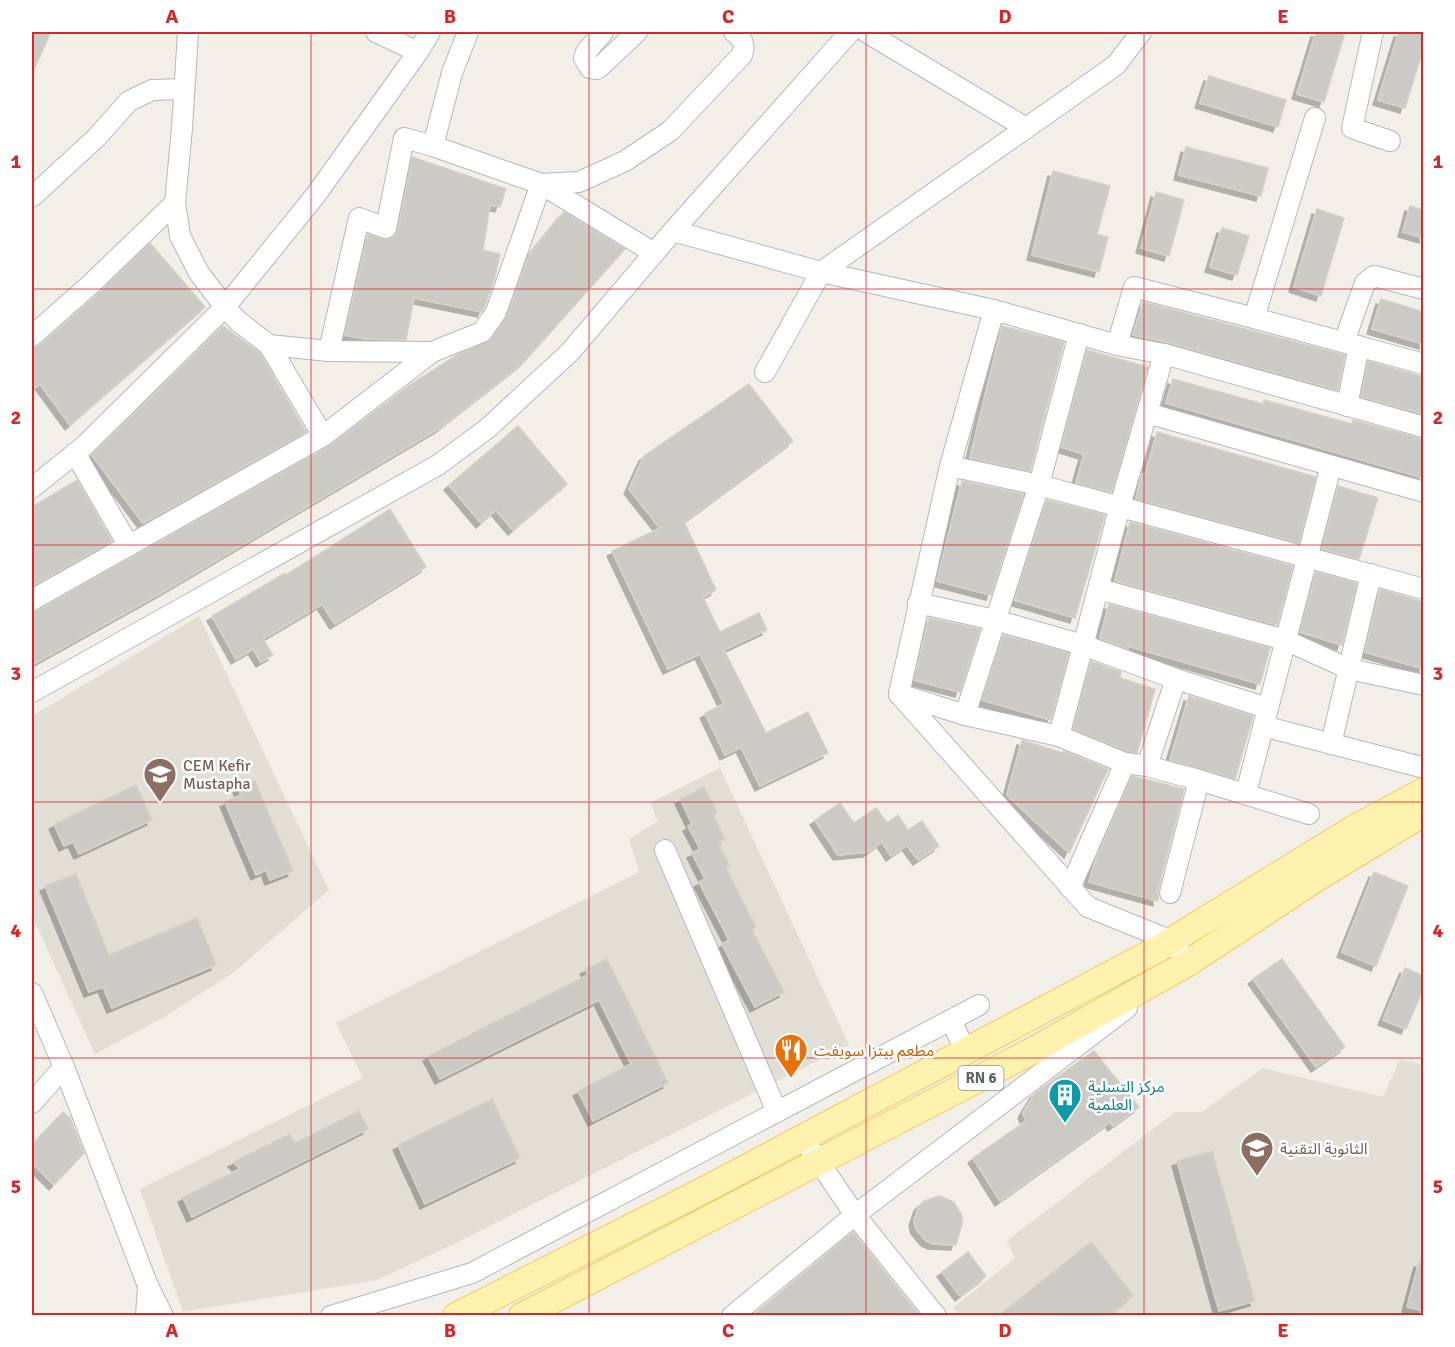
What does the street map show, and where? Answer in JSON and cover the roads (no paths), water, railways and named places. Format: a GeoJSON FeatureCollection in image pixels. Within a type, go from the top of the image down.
{"type":"FeatureCollection","features":[{"type":"Feature","properties":{"kind":"main road","name":"RN 6"},"geometry":{"type":"LineString","coordinates":[[456,1316],[712,1186],[1173,941],[1353,829],[1423,779]]}},
{"type":"Feature","properties":{"kind":"main road","name":"RN 6"},"geometry":{"type":"LineString","coordinates":[[522,1316],[1030,1052],[1188,963],[1317,878],[1424,813]]}},
{"type":"Feature","properties":{"kind":"street"},"geometry":{"type":"LineString","coordinates":[[188,32],[175,203],[180,236],[199,273],[225,307],[238,321],[269,345],[323,436]]}},
{"type":"Feature","properties":{"kind":"street"},"geometry":{"type":"LineString","coordinates":[[376,32],[418,52]]}},
{"type":"Feature","properties":{"kind":"street"},"geometry":{"type":"LineString","coordinates":[[32,488],[75,453],[225,307],[315,196],[430,32]]}},
{"type":"Feature","properties":{"kind":"street"},"geometry":{"type":"LineString","coordinates":[[433,146],[452,73],[468,32]]}},
{"type":"Feature","properties":{"kind":"street"},"geometry":{"type":"LineString","coordinates":[[603,32],[586,52],[584,58],[590,68],[597,69],[636,32]]}},
{"type":"Feature","properties":{"kind":"street"},"geometry":{"type":"LineString","coordinates":[[541,184],[579,182],[625,161],[670,131],[742,55],[745,48],[742,39],[734,32]]}},
{"type":"Feature","properties":{"kind":"street"},"geometry":{"type":"LineString","coordinates":[[32,692],[438,465],[488,428],[570,352],[673,231],[850,32]]}},
{"type":"Feature","properties":{"kind":"street"},"geometry":{"type":"LineString","coordinates":[[866,32],[1026,128]]}},
{"type":"Feature","properties":{"kind":"street"},"geometry":{"type":"LineString","coordinates":[[765,372],[821,272],[1116,65],[1141,32]]}},
{"type":"Feature","properties":{"kind":"street"},"geometry":{"type":"LineString","coordinates":[[1374,32],[1352,129],[1390,141]]}},
{"type":"Feature","properties":{"kind":"street"},"geometry":{"type":"LineString","coordinates":[[32,197],[97,137],[129,101],[152,90],[184,89]]}},
{"type":"Feature","properties":{"kind":"street"},"geometry":{"type":"LineString","coordinates":[[1254,318],[1315,118]]}},
{"type":"Feature","properties":{"kind":"street"},"geometry":{"type":"LineString","coordinates":[[329,351],[359,218],[386,228],[404,138],[541,184],[654,253]]}},
{"type":"Feature","properties":{"kind":"street"},"geometry":{"type":"LineString","coordinates":[[32,600],[323,436],[432,352],[482,332],[496,312],[541,184]]}},
{"type":"Feature","properties":{"kind":"street"},"geometry":{"type":"LineString","coordinates":[[32,336],[92,283],[175,203]]}},
{"type":"Feature","properties":{"kind":"street"},"geometry":{"type":"LineString","coordinates":[[673,231],[821,272],[994,310],[1117,345],[1164,354],[1424,428]]}},
{"type":"Feature","properties":{"kind":"street"},"geometry":{"type":"LineString","coordinates":[[1347,406],[1351,344],[1365,283],[1374,276],[1424,289]]}},
{"type":"Feature","properties":{"kind":"street"},"geometry":{"type":"LineString","coordinates":[[1117,345],[1134,287],[1424,364]]}},
{"type":"Feature","properties":{"kind":"street"},"geometry":{"type":"LineString","coordinates":[[899,694],[950,466],[994,310]]}},
{"type":"Feature","properties":{"kind":"street"},"geometry":{"type":"LineString","coordinates":[[965,715],[1040,485],[1078,334]]}},
{"type":"Feature","properties":{"kind":"street"},"geometry":{"type":"LineString","coordinates":[[269,345],[329,351],[432,352]]}},
{"type":"Feature","properties":{"kind":"street"},"geometry":{"type":"LineString","coordinates":[[1059,736],[1120,506],[1164,354]]}},
{"type":"Feature","properties":{"kind":"street"},"geometry":{"type":"LineString","coordinates":[[1147,414],[1424,492]]}},
{"type":"Feature","properties":{"kind":"street"},"geometry":{"type":"LineString","coordinates":[[75,453],[129,546]]}},
{"type":"Feature","properties":{"kind":"street"},"geometry":{"type":"LineString","coordinates":[[950,466],[1040,485],[1424,589]]}},
{"type":"Feature","properties":{"kind":"street"},"geometry":{"type":"LineString","coordinates":[[1246,793],[1331,466]]}},
{"type":"Feature","properties":{"kind":"street"},"geometry":{"type":"LineString","coordinates":[[1331,744],[1371,574]]}},
{"type":"Feature","properties":{"kind":"street"},"geometry":{"type":"LineString","coordinates":[[1099,589],[1285,640],[1349,669],[1424,685]]}},
{"type":"Feature","properties":{"kind":"street"},"geometry":{"type":"LineString","coordinates":[[918,603],[995,620],[1083,645],[1176,679],[1331,744],[1423,779]]}},
{"type":"Feature","properties":{"kind":"street"},"geometry":{"type":"LineString","coordinates":[[1147,766],[1176,679]]}},
{"type":"Feature","properties":{"kind":"street"},"geometry":{"type":"LineString","coordinates":[[899,694],[965,715],[1059,736],[1125,763],[1147,766],[1246,793],[1309,814]]}},
{"type":"Feature","properties":{"kind":"street"},"geometry":{"type":"LineString","coordinates":[[732,1316],[855,1215],[997,1105],[1188,963],[1173,941],[1088,907],[899,694]]}},
{"type":"Feature","properties":{"kind":"street"},"geometry":{"type":"LineString","coordinates":[[1070,888],[1125,763]]}},
{"type":"Feature","properties":{"kind":"street"},"geometry":{"type":"LineString","coordinates":[[1170,893],[1199,780]]}},
{"type":"Feature","properties":{"kind":"street"},"geometry":{"type":"LineString","coordinates":[[665,850],[777,1112]]}},
{"type":"Feature","properties":{"kind":"street"},"geometry":{"type":"LineString","coordinates":[[32,993],[64,1067],[148,1286],[163,1316]]}},
{"type":"Feature","properties":{"kind":"street"},"geometry":{"type":"LineString","coordinates":[[331,1316],[472,1273],[979,1005]]}},
{"type":"Feature","properties":{"kind":"street"},"geometry":{"type":"LineString","coordinates":[[951,1020],[965,1050]]}},
{"type":"Feature","properties":{"kind":"street"},"geometry":{"type":"LineString","coordinates":[[32,1103],[64,1067]]}},
{"type":"Feature","properties":{"kind":"street"},"geometry":{"type":"LineString","coordinates":[[802,1137],[855,1215],[936,1316]]}},
{"type":"Feature","properties":{"kind":"street"},"geometry":{"type":"LineString","coordinates":[[146,1316],[148,1286]]}},
{"type":"Feature","properties":{"kind":"place","name":"CEM Kefir Mustapha"},"geometry":{"type":"Point","coordinates":[160,803]}},
{"type":"Feature","properties":{"kind":"place","name":"مطعم بيتزا سويفت"},"geometry":{"type":"Point","coordinates":[791,1079]}},
{"type":"Feature","properties":{"kind":"place","name":"مركز التسلية العلمية"},"geometry":{"type":"Point","coordinates":[1065,1124]}},
{"type":"Feature","properties":{"kind":"place","name":"الثانوية التقنية"},"geometry":{"type":"Point","coordinates":[1257,1177]}}]}
